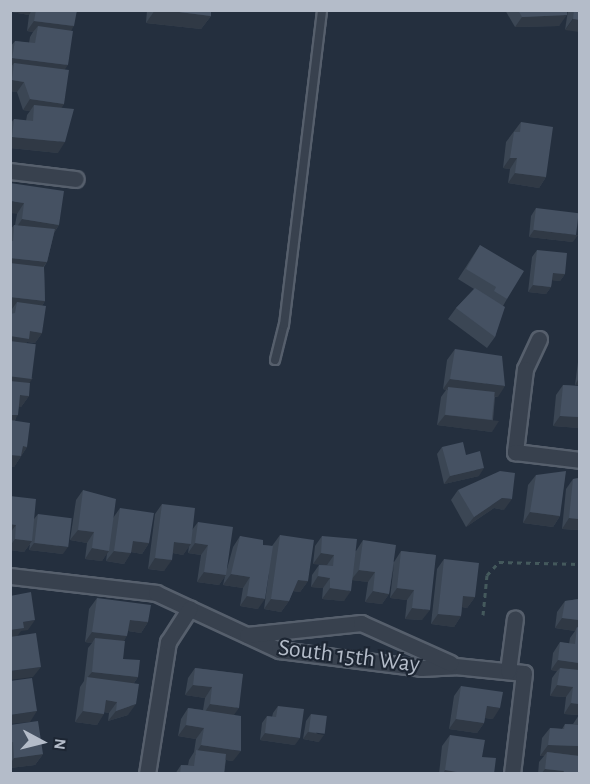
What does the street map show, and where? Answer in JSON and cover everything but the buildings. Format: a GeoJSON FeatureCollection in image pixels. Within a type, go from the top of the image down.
{"type":"FeatureCollection","features":[{"type":"Feature","properties":{"kind":"street"},"geometry":{"type":"LineString","coordinates":[[10,171],[76,179]]}},
{"type":"Feature","properties":{"kind":"street"},"geometry":{"type":"LineString","coordinates":[[539,339],[525,369],[515,452],[579,460]]}},
{"type":"Feature","properties":{"kind":"street","name":"South 15th Way"},"geometry":{"type":"LineString","coordinates":[[10,576],[139,590],[190,608],[279,650],[421,668],[455,666],[516,672]]}},
{"type":"Feature","properties":{"kind":"street"},"geometry":{"type":"LineString","coordinates":[[147,774],[168,642],[190,608]]}},
{"type":"Feature","properties":{"kind":"street"},"geometry":{"type":"LineString","coordinates":[[512,774],[516,672],[515,618]]}},
{"type":"Feature","properties":{"kind":"street","name":"South 15th Way"},"geometry":{"type":"LineString","coordinates":[[246,635],[361,623],[455,666]]}},
{"type":"Feature","properties":{"kind":"lane"},"geometry":{"type":"LineString","coordinates":[[275,360],[284,325],[322,10]]}},
{"type":"Feature","properties":{"kind":"path"},"geometry":{"type":"LineString","coordinates":[[483,615],[487,575],[499,562],[579,564]]}}]}
